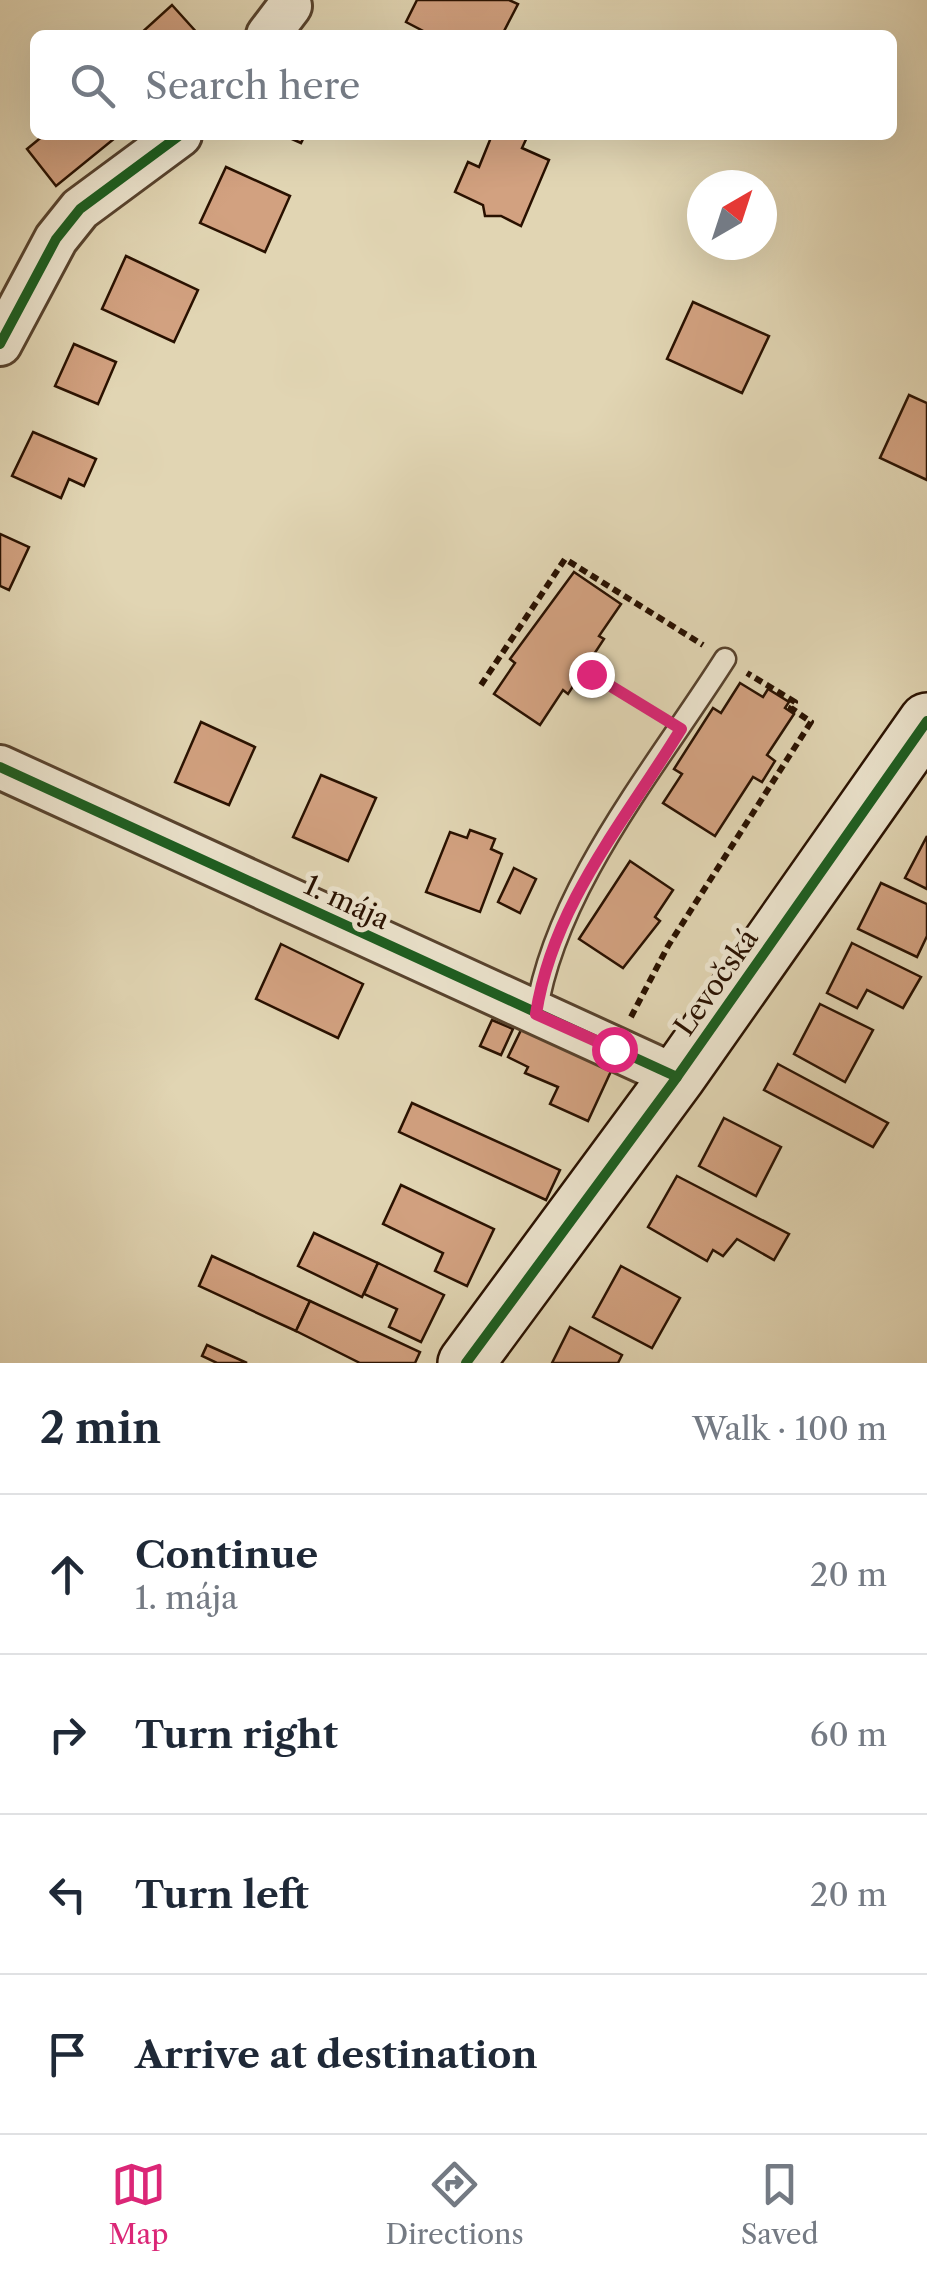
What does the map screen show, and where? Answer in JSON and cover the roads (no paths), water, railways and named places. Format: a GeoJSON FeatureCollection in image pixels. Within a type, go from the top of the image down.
{"type":"FeatureCollection","features":[{"type":"Feature","properties":{"kind":"main road","name":"Levočská"},"geometry":{"type":"LineString","coordinates":[[466,1363],[677,1077],[927,722]]}},
{"type":"Feature","properties":{"kind":"street"},"geometry":{"type":"LineString","coordinates":[[0,344],[56,239],[80,209],[173,140]]}},
{"type":"Feature","properties":{"kind":"street","name":"1. mája"},"geometry":{"type":"LineString","coordinates":[[0,767],[677,1077]]}},
{"type":"Feature","properties":{"kind":"lane"},"geometry":{"type":"LineString","coordinates":[[536,1014],[559,926],[598,856],[725,660]]}}]}
